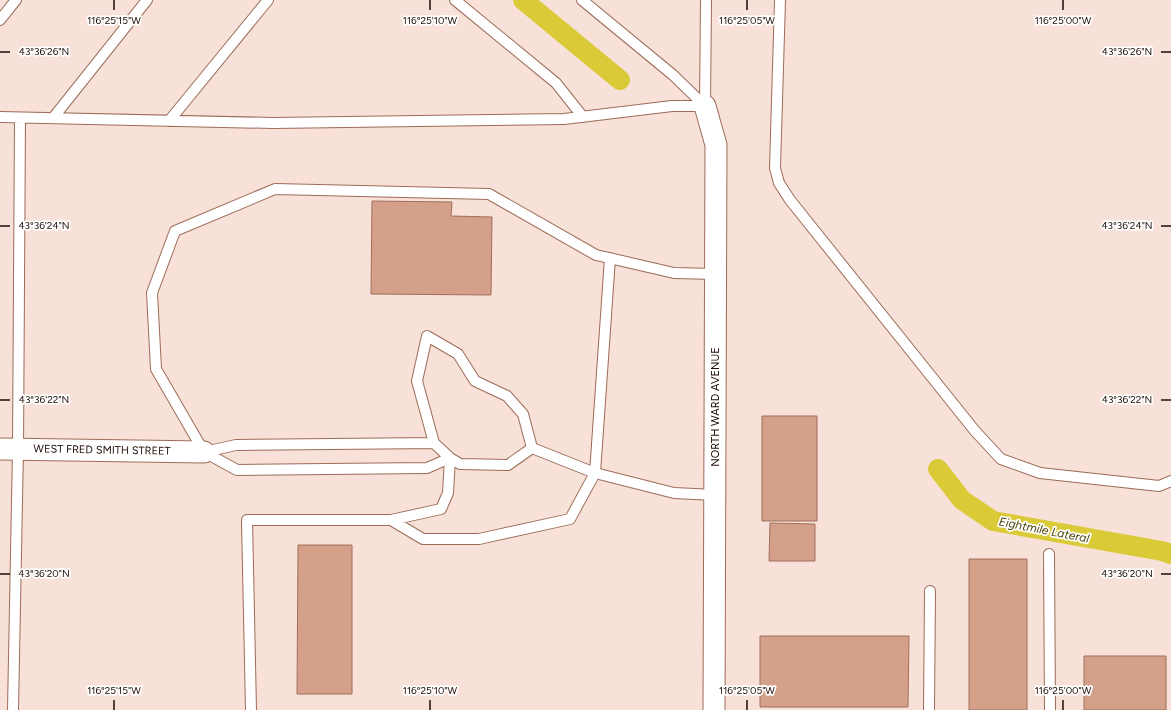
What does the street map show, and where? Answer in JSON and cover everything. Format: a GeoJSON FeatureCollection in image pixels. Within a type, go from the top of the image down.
{"type":"FeatureCollection","features":[{"type":"Feature","properties":{"kind":"street","name":"NORTH WARD AVENUE"},"geometry":{"type":"LineString","coordinates":[[705,106],[716,145],[714,710]]}},
{"type":"Feature","properties":{"kind":"street","name":"WEST FRED SMITH STREET"},"geometry":{"type":"LineString","coordinates":[[9,449],[204,452]]}},
{"type":"Feature","properties":{"kind":"lane"},"geometry":{"type":"LineString","coordinates":[[0,20],[16,0]]}},
{"type":"Feature","properties":{"kind":"lane"},"geometry":{"type":"LineString","coordinates":[[53,118],[147,0]]}},
{"type":"Feature","properties":{"kind":"lane"},"geometry":{"type":"LineString","coordinates":[[169,121],[268,0]]}},
{"type":"Feature","properties":{"kind":"lane"},"geometry":{"type":"LineString","coordinates":[[455,0],[556,83],[583,117]]}},
{"type":"Feature","properties":{"kind":"lane"},"geometry":{"type":"LineString","coordinates":[[582,0],[673,75],[705,106]]}},
{"type":"Feature","properties":{"kind":"lane"},"geometry":{"type":"LineString","coordinates":[[705,106],[706,0]]}},
{"type":"Feature","properties":{"kind":"lane"},"geometry":{"type":"LineString","coordinates":[[780,0],[775,168],[779,183],[790,200],[975,432],[1001,459],[1040,473],[1159,486],[1171,481]]}},
{"type":"Feature","properties":{"kind":"lane"},"geometry":{"type":"LineString","coordinates":[[0,117],[273,123],[564,119],[672,106],[705,106]]}},
{"type":"Feature","properties":{"kind":"lane"},"geometry":{"type":"LineString","coordinates":[[13,710],[9,449],[20,118]]}},
{"type":"Feature","properties":{"kind":"lane"},"geometry":{"type":"LineString","coordinates":[[450,458],[427,468],[237,470],[204,452],[156,369],[152,293],[175,231],[275,189],[490,194],[596,255],[674,273],[715,274]]}},
{"type":"Feature","properties":{"kind":"lane"},"geometry":{"type":"LineString","coordinates":[[391,520],[423,539],[479,539],[570,519],[595,473],[610,258]]}},
{"type":"Feature","properties":{"kind":"lane"},"geometry":{"type":"LineString","coordinates":[[427,336],[458,354],[475,381],[507,396],[523,414],[532,448],[508,465],[460,464],[450,458],[434,443],[417,381],[427,336]]}},
{"type":"Feature","properties":{"kind":"lane"},"geometry":{"type":"LineString","coordinates":[[204,452],[236,445],[434,443]]}},
{"type":"Feature","properties":{"kind":"lane"},"geometry":{"type":"LineString","coordinates":[[532,448],[595,473],[674,493],[715,495]]}},
{"type":"Feature","properties":{"kind":"lane"},"geometry":{"type":"LineString","coordinates":[[251,710],[247,520],[391,520],[441,509],[448,493],[450,458]]}},
{"type":"Feature","properties":{"kind":"lane"},"geometry":{"type":"LineString","coordinates":[[1049,554],[1050,710]]}},
{"type":"Feature","properties":{"kind":"lane"},"geometry":{"type":"LineString","coordinates":[[929,710],[930,591]]}},
{"type":"Feature","properties":{"kind":"building"},"geometry":{"type":"Polygon","coordinates":[[[372,201],[452,202],[451,216],[492,217],[491,295],[371,294],[372,201]]]}},
{"type":"Feature","properties":{"kind":"building"},"geometry":{"type":"Polygon","coordinates":[[[762,416],[817,416],[817,521],[762,521],[762,416]]]}},
{"type":"Feature","properties":{"kind":"building"},"geometry":{"type":"Polygon","coordinates":[[[770,523],[815,524],[815,561],[769,561],[770,523]]]}},
{"type":"Feature","properties":{"kind":"building"},"geometry":{"type":"Polygon","coordinates":[[[298,545],[352,545],[352,694],[297,694],[298,545]]]}},
{"type":"Feature","properties":{"kind":"building"},"geometry":{"type":"Polygon","coordinates":[[[969,559],[1027,559],[1027,710],[969,710],[969,559]]]}},
{"type":"Feature","properties":{"kind":"building"},"geometry":{"type":"Polygon","coordinates":[[[760,636],[909,636],[908,707],[760,707],[760,636]]]}},
{"type":"Feature","properties":{"kind":"building"},"geometry":{"type":"Polygon","coordinates":[[[1084,656],[1166,656],[1166,710],[1084,710],[1084,656]]]}},
{"type":"Feature","properties":{"kind":"waterway","name":"Eightmile Lateral"},"geometry":{"type":"LineString","coordinates":[[523,0],[620,80]]}},
{"type":"Feature","properties":{"kind":"waterway","name":"Eightmile Lateral"},"geometry":{"type":"LineString","coordinates":[[938,469],[962,500],[993,521],[1162,551],[1171,554]]}}]}
